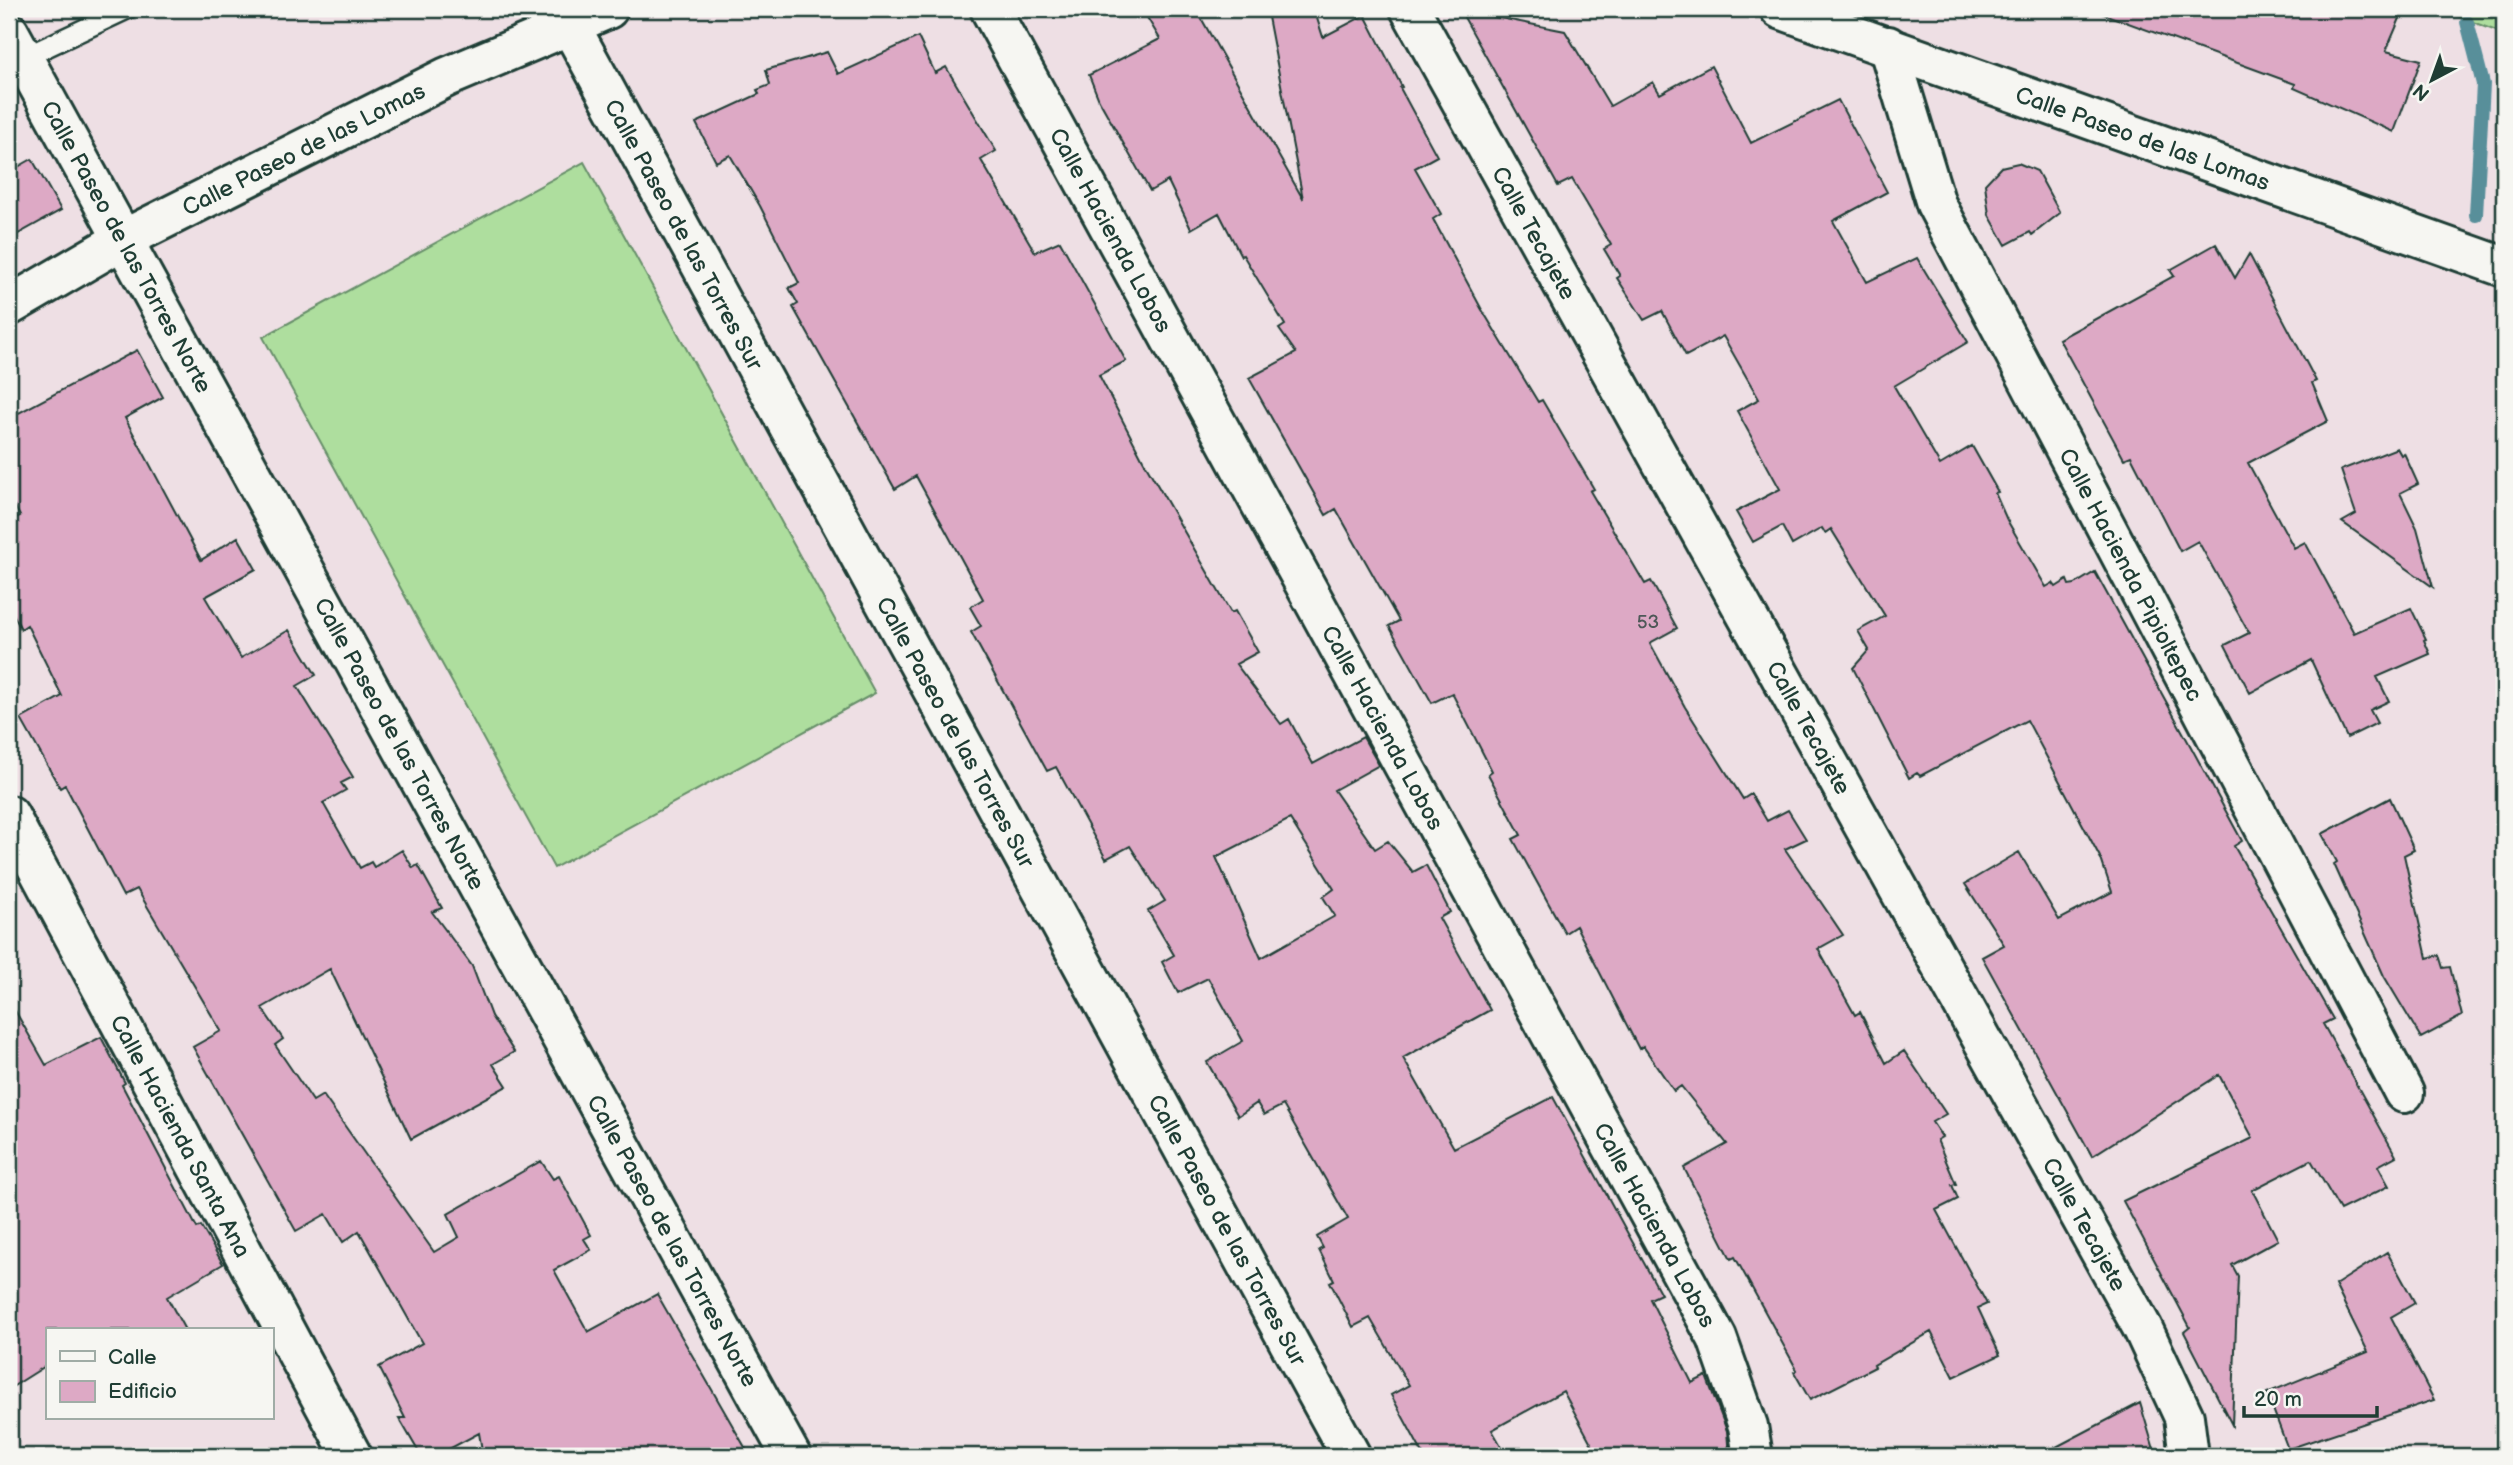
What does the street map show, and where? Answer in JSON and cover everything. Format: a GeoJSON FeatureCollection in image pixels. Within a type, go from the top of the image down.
{"type":"FeatureCollection","features":[{"type":"Feature","properties":{"kind":"street","name":"Calle Paseo de las Lomas"},"geometry":{"type":"LineString","coordinates":[[9,306],[122,240],[565,16],[608,9]]}},
{"type":"Feature","properties":{"kind":"street","name":"Calle Hacienda Lobos"},"geometry":{"type":"LineString","coordinates":[[990,9],[1717,1338],[1748,1426],[1753,1456]]}},
{"type":"Feature","properties":{"kind":"street","name":"Calle Tecajete"},"geometry":{"type":"LineString","coordinates":[[1410,9],[2143,1329],[2183,1417],[2189,1456]]}},
{"type":"Feature","properties":{"kind":"street","name":"Calle Paseo de las Lomas"},"geometry":{"type":"LineString","coordinates":[[1780,9],[2504,267]]}},
{"type":"Feature","properties":{"kind":"street","name":"Calle Paseo de las Torres Sur"},"geometry":{"type":"LineString","coordinates":[[565,16],[1351,1456]]}},
{"type":"Feature","properties":{"kind":"street","name":"Calle Paseo de las Torres Norte"},"geometry":{"type":"LineString","coordinates":[[16,45],[791,1456]]}},
{"type":"Feature","properties":{"kind":"street","name":"Calle Hacienda Pipioltepec"},"geometry":{"type":"LineString","coordinates":[[1888,46],[1936,204],[2404,1093]]}},
{"type":"Feature","properties":{"kind":"street","name":"Calle Hacienda Santa Ana"},"geometry":{"type":"LineString","coordinates":[[9,815],[352,1456]]}},
{"type":"Feature","properties":{"kind":"lane"},"geometry":{"type":"LineString","coordinates":[[16,45],[127,9]]}},
{"type":"Feature","properties":{"kind":"green space"},"geometry":{"type":"Polygon","coordinates":[[[2439,9],[2504,9],[2504,34],[2439,9]]]}},
{"type":"Feature","properties":{"kind":"green space"},"geometry":{"type":"Polygon","coordinates":[[[584,162],[875,693],[554,868],[263,337],[584,162]]]}},
{"type":"Feature","properties":{"kind":"building"},"geometry":{"type":"Polygon","coordinates":[[[1142,9],[1196,9],[1303,199],[1268,17],[1292,9],[1314,9],[1323,37],[1365,15],[1437,156],[1415,168],[1441,214],[1433,219],[1481,308],[1538,402],[1542,400],[1594,489],[1590,491],[1645,584],[1651,581],[1677,628],[1650,643],[1685,707],[1743,799],[1751,794],[1767,821],[1788,810],[1806,839],[1785,849],[1843,935],[1818,949],[1855,1015],[1860,1012],[1886,1063],[1904,1051],[1946,1114],[1932,1122],[1942,1137],[1937,1140],[1956,1184],[1952,1185],[1958,1199],[1936,1210],[1987,1304],[1978,1308],[2000,1355],[1954,1377],[1931,1332],[1874,1365],[1875,1367],[1810,1400],[1794,1372],[1797,1370],[1735,1257],[1731,1259],[1684,1168],[1727,1144],[1681,1086],[1674,1091],[1643,1046],[1639,1049],[1576,926],[1565,933],[1513,839],[1521,835],[1488,774],[1492,771],[1452,693],[1432,703],[1389,626],[1399,621],[1336,509],[1326,515],[1249,378],[1296,353],[1279,329],[1285,325],[1243,255],[1241,256],[1219,213],[1191,229],[1168,181],[1150,191],[1099,100],[1089,75],[1160,39],[1142,9]]]}},
{"type":"Feature","properties":{"kind":"building"},"geometry":{"type":"Polygon","coordinates":[[[2099,9],[2404,9],[2386,51],[2421,60],[2394,132],[2294,88],[2295,84],[2098,12],[2099,9]]]}},
{"type":"Feature","properties":{"kind":"building"},"geometry":{"type":"Polygon","coordinates":[[[1460,10],[1565,31],[1610,106],[1653,82],[1660,94],[1711,66],[1751,143],[1838,100],[1887,192],[1833,221],[1867,282],[1917,258],[1968,342],[1894,386],[1940,465],[1972,446],[1998,492],[1995,493],[2007,520],[2046,587],[2053,583],[2056,587],[2067,580],[2069,585],[2075,584],[2095,572],[2191,747],[2242,841],[2234,846],[2333,1019],[2323,1024],[2396,1156],[2378,1166],[2389,1186],[2340,1210],[2311,1160],[2252,1190],[2278,1240],[2232,1265],[2238,1276],[2232,1425],[2184,1332],[2190,1327],[2123,1201],[2253,1138],[2219,1075],[2092,1156],[1982,957],[2004,945],[1965,884],[2019,852],[2059,920],[2112,892],[2101,859],[2027,720],[1920,776],[1917,773],[1909,778],[1853,668],[1869,650],[1858,631],[1885,616],[1831,529],[1825,533],[1822,528],[1792,545],[1782,526],[1753,542],[1736,512],[1780,489],[1737,411],[1759,399],[1723,336],[1686,356],[1662,311],[1644,320],[1617,278],[1620,276],[1604,249],[1611,245],[1572,179],[1558,186],[1460,10]]]}},
{"type":"Feature","properties":{"kind":"building"},"geometry":{"type":"Polygon","coordinates":[[[918,37],[935,73],[946,67],[996,151],[981,160],[1035,252],[1060,241],[1126,361],[1099,375],[1143,460],[1231,613],[1235,611],[1258,652],[1236,664],[1281,724],[1289,719],[1313,764],[1363,737],[1379,765],[1334,790],[1375,849],[1388,841],[1413,872],[1426,865],[1450,912],[1439,918],[1490,1010],[1403,1058],[1454,1148],[1553,1097],[1661,1294],[1650,1299],[1692,1383],[1706,1376],[1727,1431],[1729,1456],[1598,1456],[1563,1391],[1492,1430],[1507,1456],[1424,1456],[1391,1395],[1409,1385],[1370,1318],[1353,1327],[1330,1282],[1334,1280],[1319,1250],[1323,1248],[1317,1237],[1348,1219],[1283,1105],[1264,1115],[1257,1103],[1238,1116],[1207,1062],[1243,1041],[1208,978],[1178,993],[1162,962],[1174,955],[1148,911],[1165,901],[1130,846],[1106,859],[1056,767],[1047,771],[971,632],[981,626],[970,607],[983,599],[916,476],[895,489],[793,307],[798,304],[789,288],[799,283],[760,206],[730,155],[716,162],[696,123],[759,94],[757,90],[770,85],[766,70],[827,52],[838,74],[918,37]],[[1290,819],[1216,857],[1261,958],[1335,916],[1323,897],[1334,889],[1290,819]]]}},
{"type":"Feature","properties":{"kind":"building"},"geometry":{"type":"Polygon","coordinates":[[[32,159],[61,210],[9,239],[9,172],[32,159]]]}},
{"type":"Feature","properties":{"kind":"building"},"geometry":{"type":"Polygon","coordinates":[[[2018,163],[2037,171],[2060,213],[2032,235],[2030,232],[2006,245],[1989,215],[1985,184],[2001,167],[2018,163]]]}},
{"type":"Feature","properties":{"kind":"building"},"geometry":{"type":"Polygon","coordinates":[[[2216,244],[2235,278],[2249,254],[2316,381],[2312,383],[2328,421],[2248,463],[2294,548],[2305,542],[2354,633],[2411,608],[2430,654],[2377,677],[2389,701],[2370,710],[2377,723],[2347,738],[2311,660],[2250,693],[2225,645],[2249,633],[2198,541],[2180,551],[2131,456],[2124,459],[2059,339],[2174,276],[2170,270],[2216,244]]]}},
{"type":"Feature","properties":{"kind":"building"},"geometry":{"type":"Polygon","coordinates":[[[137,350],[163,397],[125,418],[201,560],[238,537],[256,569],[205,597],[241,658],[289,630],[316,675],[297,686],[353,777],[341,783],[346,790],[323,803],[360,868],[371,862],[374,867],[402,850],[413,868],[418,865],[442,908],[432,912],[472,966],[491,1016],[514,1052],[493,1064],[507,1086],[411,1139],[330,969],[262,1008],[283,1039],[275,1045],[313,1101],[323,1095],[434,1252],[459,1237],[448,1214],[541,1161],[553,1179],[559,1176],[591,1235],[584,1239],[591,1250],[554,1270],[588,1332],[657,1294],[750,1456],[483,1456],[479,1433],[436,1456],[421,1456],[399,1418],[405,1418],[379,1367],[422,1343],[359,1231],[343,1242],[326,1214],[296,1231],[193,1047],[221,1031],[137,889],[123,896],[65,785],[60,788],[21,719],[62,696],[27,625],[21,629],[9,606],[9,521],[20,516],[9,496],[9,418],[137,350]]]}},
{"type":"Feature","properties":{"kind":"building"},"geometry":{"type":"Polygon","coordinates":[[[2397,448],[2401,455],[2404,453],[2418,484],[2400,493],[2417,528],[2433,587],[2342,522],[2356,514],[2341,470],[2397,448]]]}},
{"type":"Feature","properties":{"kind":"building"},"geometry":{"type":"Polygon","coordinates":[[[2390,798],[2414,850],[2404,855],[2427,958],[2439,955],[2443,968],[2450,967],[2462,1016],[2421,1038],[2384,976],[2334,864],[2337,862],[2322,834],[2390,798]]]}},
{"type":"Feature","properties":{"kind":"building"},"geometry":{"type":"Polygon","coordinates":[[[9,1000],[46,1065],[101,1037],[125,1083],[122,1085],[197,1228],[201,1226],[223,1264],[167,1297],[184,1328],[46,1328],[46,1366],[9,1389],[9,1000]]]}},
{"type":"Feature","properties":{"kind":"building"},"geometry":{"type":"Polygon","coordinates":[[[2387,1252],[2415,1303],[2391,1317],[2434,1400],[2288,1449],[2267,1393],[2368,1352],[2335,1285],[2387,1252]]]}},
{"type":"Feature","properties":{"kind":"building"},"geometry":{"type":"Polygon","coordinates":[[[2140,1403],[2156,1456],[2039,1456],[2140,1403]]]}},
{"type":"Feature","properties":{"kind":"waterway"},"geometry":{"type":"LineString","coordinates":[[2467,22],[2483,84],[2476,215]]}}]}
